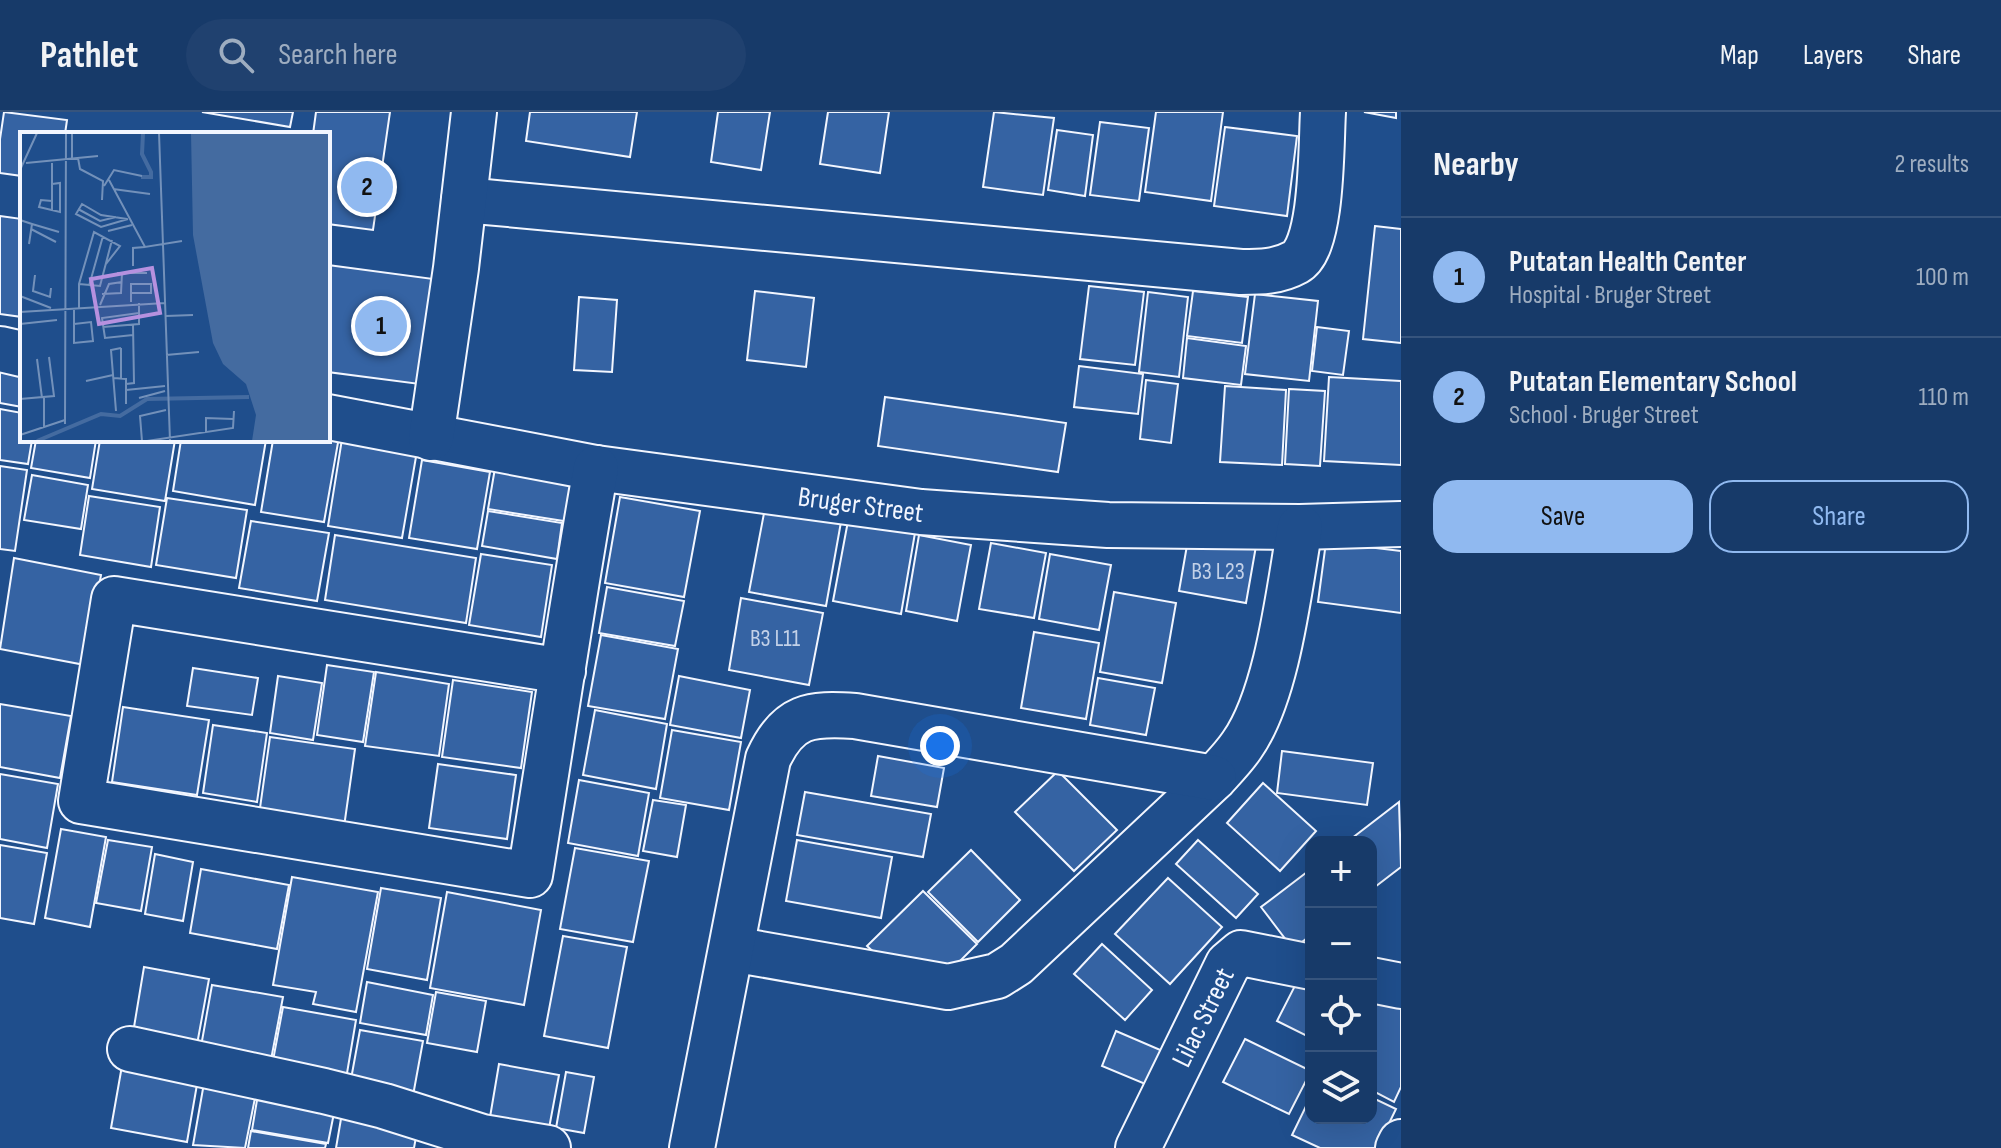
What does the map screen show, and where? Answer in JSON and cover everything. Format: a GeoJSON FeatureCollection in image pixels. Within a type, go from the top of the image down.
{"type":"FeatureCollection","features":[{"type":"Feature","properties":{"kind":"street"},"geometry":{"type":"LineString","coordinates":[[431,438],[474,112]]}},
{"type":"Feature","properties":{"kind":"street"},"geometry":{"type":"LineString","coordinates":[[464,200],[1241,272],[1270,272],[1299,261],[1312,239],[1318,206],[1323,112]]}},
{"type":"Feature","properties":{"kind":"street"},"geometry":{"type":"LineString","coordinates":[[0,349],[20,354]]}},
{"type":"Feature","properties":{"kind":"street","name":"Bruger Street"},"geometry":{"type":"LineString","coordinates":[[330,417],[596,468],[921,512],[1108,525],[1300,527],[1401,524]]}},
{"type":"Feature","properties":{"kind":"street"},"geometry":{"type":"LineString","coordinates":[[563,671],[114,599],[81,801],[530,875],[596,468]]}},
{"type":"Feature","properties":{"kind":"street"},"geometry":{"type":"LineString","coordinates":[[732,949],[948,987],[997,976],[1016,964],[1214,778],[1243,745],[1268,689],[1300,527]]}},
{"type":"Feature","properties":{"kind":"street"},"geometry":{"type":"LineString","coordinates":[[692,1148],[768,759],[778,738],[793,723],[819,714],[855,716],[1214,778]]}},
{"type":"Feature","properties":{"kind":"street","name":"Lilac Street"},"geometry":{"type":"LineString","coordinates":[[1138,1148],[1228,964],[1241,953],[1305,966]]}},
{"type":"Feature","properties":{"kind":"street"},"geometry":{"type":"LineString","coordinates":[[1377,981],[1401,986]]}},
{"type":"Feature","properties":{"kind":"street"},"geometry":{"type":"LineString","coordinates":[[130,1049],[384,1106],[482,1137],[548,1148]]}},
{"type":"Feature","properties":{"kind":"street"},"geometry":{"type":"LineString","coordinates":[[1398,1148],[1401,1142]]}},
{"type":"Feature","properties":{"kind":"building"},"geometry":{"type":"Polygon","coordinates":[[[4,112],[67,120],[65,132],[20,132],[20,176],[0,173],[4,112]]]}},
{"type":"Feature","properties":{"kind":"building"},"geometry":{"type":"Polygon","coordinates":[[[202,112],[293,112],[290,127],[202,112]]]}},
{"type":"Feature","properties":{"kind":"building"},"geometry":{"type":"Polygon","coordinates":[[[316,112],[390,112],[373,230],[330,224],[330,132],[313,132],[316,112]]]}},
{"type":"Feature","properties":{"kind":"building"},"geometry":{"type":"Polygon","coordinates":[[[530,112],[637,112],[630,157],[526,141],[530,112]]]}},
{"type":"Feature","properties":{"kind":"building"},"geometry":{"type":"Polygon","coordinates":[[[718,112],[770,112],[761,170],[711,162],[718,112]]]}},
{"type":"Feature","properties":{"kind":"building"},"geometry":{"type":"Polygon","coordinates":[[[828,112],[889,112],[880,173],[820,164],[828,112]]]}},
{"type":"Feature","properties":{"kind":"building"},"geometry":{"type":"Polygon","coordinates":[[[994,112],[1054,118],[1043,195],[983,187],[994,112]]]}},
{"type":"Feature","properties":{"kind":"building"},"geometry":{"type":"Polygon","coordinates":[[[1156,112],[1223,112],[1211,201],[1145,192],[1156,112]]]}},
{"type":"Feature","properties":{"kind":"building"},"geometry":{"type":"Polygon","coordinates":[[[1364,112],[1396,112],[1396,118],[1364,112]]]}},
{"type":"Feature","properties":{"kind":"building"},"geometry":{"type":"Polygon","coordinates":[[[1100,122],[1149,128],[1139,201],[1090,195],[1100,122]]]}},
{"type":"Feature","properties":{"kind":"building"},"geometry":{"type":"Polygon","coordinates":[[[1225,127],[1297,136],[1287,216],[1214,206],[1225,127]]]}},
{"type":"Feature","properties":{"kind":"building"},"geometry":{"type":"Polygon","coordinates":[[[1057,130],[1093,135],[1085,196],[1048,190],[1057,130]]]}},
{"type":"Feature","properties":{"kind":"building"},"geometry":{"type":"Polygon","coordinates":[[[0,216],[20,219],[20,317],[0,314],[0,216]]]}},
{"type":"Feature","properties":{"kind":"building"},"geometry":{"type":"Polygon","coordinates":[[[1375,226],[1401,229],[1401,343],[1363,339],[1375,226]]]}},
{"type":"Feature","properties":{"kind":"building"},"geometry":{"type":"Polygon","coordinates":[[[330,265],[441,280],[427,385],[330,372],[330,265]]]}},
{"type":"Feature","properties":{"kind":"building"},"geometry":{"type":"Polygon","coordinates":[[[1089,286],[1144,292],[1135,365],[1080,359],[1089,286]]]}},
{"type":"Feature","properties":{"kind":"building"},"geometry":{"type":"Polygon","coordinates":[[[755,291],[814,298],[806,367],[747,360],[755,291]]]}},
{"type":"Feature","properties":{"kind":"building"},"geometry":{"type":"Polygon","coordinates":[[[1193,291],[1248,297],[1242,343],[1187,336],[1193,291]]]}},
{"type":"Feature","properties":{"kind":"building"},"geometry":{"type":"Polygon","coordinates":[[[1148,292],[1188,297],[1179,377],[1139,372],[1148,292]]]}},
{"type":"Feature","properties":{"kind":"building"},"geometry":{"type":"Polygon","coordinates":[[[1255,294],[1318,301],[1309,381],[1245,374],[1255,294]]]}},
{"type":"Feature","properties":{"kind":"building"},"geometry":{"type":"Polygon","coordinates":[[[579,297],[617,300],[612,372],[574,370],[579,297]]]}},
{"type":"Feature","properties":{"kind":"building"},"geometry":{"type":"Polygon","coordinates":[[[1317,327],[1349,331],[1343,375],[1312,371],[1317,327]]]}},
{"type":"Feature","properties":{"kind":"building"},"geometry":{"type":"Polygon","coordinates":[[[1187,338],[1246,346],[1241,385],[1183,378],[1187,338]]]}},
{"type":"Feature","properties":{"kind":"building"},"geometry":{"type":"Polygon","coordinates":[[[1079,366],[1143,374],[1138,414],[1074,407],[1079,366]]]}},
{"type":"Feature","properties":{"kind":"building"},"geometry":{"type":"Polygon","coordinates":[[[0,367],[20,371],[20,407],[0,403],[0,367]]]}},
{"type":"Feature","properties":{"kind":"building"},"geometry":{"type":"Polygon","coordinates":[[[1329,377],[1401,381],[1401,465],[1324,461],[1329,377]]]}},
{"type":"Feature","properties":{"kind":"building"},"geometry":{"type":"Polygon","coordinates":[[[1146,380],[1178,384],[1171,443],[1140,439],[1146,380]]]}},
{"type":"Feature","properties":{"kind":"building"},"geometry":{"type":"Polygon","coordinates":[[[1225,386],[1286,390],[1282,465],[1220,462],[1225,386]]]}},
{"type":"Feature","properties":{"kind":"building"},"geometry":{"type":"Polygon","coordinates":[[[1289,389],[1325,391],[1320,466],[1285,464],[1289,389]]]}},
{"type":"Feature","properties":{"kind":"building"},"geometry":{"type":"Polygon","coordinates":[[[885,397],[1066,423],[1058,472],[878,446],[885,397]]]}},
{"type":"Feature","properties":{"kind":"building"},"geometry":{"type":"Polygon","coordinates":[[[0,409],[20,413],[20,442],[32,442],[28,464],[0,460],[0,409]]]}},
{"type":"Feature","properties":{"kind":"building"},"geometry":{"type":"Polygon","coordinates":[[[330,435],[339,437],[324,522],[261,512],[273,442],[330,442],[330,435]]]}},
{"type":"Feature","properties":{"kind":"building"},"geometry":{"type":"Polygon","coordinates":[[[342,439],[417,451],[402,538],[328,526],[342,439]]]}},
{"type":"Feature","properties":{"kind":"building"},"geometry":{"type":"Polygon","coordinates":[[[36,442],[96,442],[90,478],[31,468],[36,442]]]}},
{"type":"Feature","properties":{"kind":"building"},"geometry":{"type":"Polygon","coordinates":[[[100,442],[175,442],[165,501],[92,489],[100,442]]]}},
{"type":"Feature","properties":{"kind":"building"},"geometry":{"type":"Polygon","coordinates":[[[181,442],[266,442],[255,505],[173,491],[181,442]]]}},
{"type":"Feature","properties":{"kind":"building"},"geometry":{"type":"Polygon","coordinates":[[[422,460],[490,472],[477,549],[409,538],[422,460]]]}},
{"type":"Feature","properties":{"kind":"building"},"geometry":{"type":"Polygon","coordinates":[[[0,466],[27,470],[15,551],[0,549],[0,466]]]}},
{"type":"Feature","properties":{"kind":"building"},"geometry":{"type":"Polygon","coordinates":[[[495,468],[577,481],[570,522],[488,509],[495,468]]]}},
{"type":"Feature","properties":{"kind":"building"},"geometry":{"type":"Polygon","coordinates":[[[32,475],[88,485],[81,529],[24,520],[32,475]]]}},
{"type":"Feature","properties":{"kind":"building"},"geometry":{"type":"Polygon","coordinates":[[[89,496],[160,507],[151,567],[80,555],[89,496]]]}},
{"type":"Feature","properties":{"kind":"building"},"geometry":{"type":"Polygon","coordinates":[[[620,497],[700,511],[684,597],[605,583],[620,497]]]}},
{"type":"Feature","properties":{"kind":"building"},"geometry":{"type":"Polygon","coordinates":[[[167,498],[247,510],[236,578],[156,565],[167,498]]]}},
{"type":"Feature","properties":{"kind":"building"},"geometry":{"type":"Polygon","coordinates":[[[765,508],[841,522],[826,606],[749,592],[765,508]]]}},
{"type":"Feature","properties":{"kind":"building"},"geometry":{"type":"Polygon","coordinates":[[[488,511],[562,523],[557,559],[482,546],[488,511]]]}},
{"type":"Feature","properties":{"kind":"building"},"geometry":{"type":"Polygon","coordinates":[[[251,521],[329,533],[317,601],[239,588],[251,521]]]}},
{"type":"Feature","properties":{"kind":"building"},"geometry":{"type":"Polygon","coordinates":[[[848,521],[915,533],[901,614],[833,601],[848,521]]]}},
{"type":"Feature","properties":{"kind":"building"},"geometry":{"type":"Polygon","coordinates":[[[1189,534],[1256,546],[1246,603],[1179,591],[1189,534]]]}},
{"type":"Feature","properties":{"kind":"building"},"geometry":{"type":"Polygon","coordinates":[[[335,535],[476,558],[466,623],[325,600],[335,535]]]}},
{"type":"Feature","properties":{"kind":"building"},"geometry":{"type":"Polygon","coordinates":[[[919,535],[971,545],[957,621],[906,611],[919,535]]]}},
{"type":"Feature","properties":{"kind":"building"},"geometry":{"type":"Polygon","coordinates":[[[1326,542],[1401,551],[1401,613],[1318,602],[1326,542]]]}},
{"type":"Feature","properties":{"kind":"building"},"geometry":{"type":"Polygon","coordinates":[[[991,543],[1046,553],[1034,618],[979,609],[991,543]]]}},
{"type":"Feature","properties":{"kind":"building"},"geometry":{"type":"Polygon","coordinates":[[[481,554],[552,565],[541,637],[469,625],[481,554]]]}},
{"type":"Feature","properties":{"kind":"building"},"geometry":{"type":"Polygon","coordinates":[[[1050,554],[1111,565],[1099,630],[1039,619],[1050,554]]]}},
{"type":"Feature","properties":{"kind":"building"},"geometry":{"type":"Polygon","coordinates":[[[14,558],[101,575],[85,665],[0,649],[14,558]]]}},
{"type":"Feature","properties":{"kind":"building"},"geometry":{"type":"Polygon","coordinates":[[[607,587],[684,601],[675,646],[599,633],[607,587]]]}},
{"type":"Feature","properties":{"kind":"building"},"geometry":{"type":"Polygon","coordinates":[[[1114,592],[1176,603],[1162,683],[1100,672],[1114,592]]]}},
{"type":"Feature","properties":{"kind":"building"},"geometry":{"type":"Polygon","coordinates":[[[741,598],[823,613],[809,685],[729,670],[741,598]]]}},
{"type":"Feature","properties":{"kind":"building"},"geometry":{"type":"Polygon","coordinates":[[[1034,632],[1099,643],[1086,719],[1021,708],[1034,632]]]}},
{"type":"Feature","properties":{"kind":"building"},"geometry":{"type":"Polygon","coordinates":[[[601,635],[678,649],[665,719],[588,706],[601,635]]]}},
{"type":"Feature","properties":{"kind":"building"},"geometry":{"type":"Polygon","coordinates":[[[327,665],[374,672],[363,742],[317,735],[327,665]]]}},
{"type":"Feature","properties":{"kind":"building"},"geometry":{"type":"Polygon","coordinates":[[[193,668],[258,678],[252,715],[187,706],[193,668]]]}},
{"type":"Feature","properties":{"kind":"building"},"geometry":{"type":"Polygon","coordinates":[[[376,672],[449,684],[439,756],[365,746],[376,672]]]}},
{"type":"Feature","properties":{"kind":"building"},"geometry":{"type":"Polygon","coordinates":[[[278,676],[322,683],[313,740],[270,733],[278,676]]]}},
{"type":"Feature","properties":{"kind":"building"},"geometry":{"type":"Polygon","coordinates":[[[679,676],[750,690],[741,738],[670,725],[679,676]]]}},
{"type":"Feature","properties":{"kind":"building"},"geometry":{"type":"Polygon","coordinates":[[[1098,678],[1155,688],[1146,735],[1090,725],[1098,678]]]}},
{"type":"Feature","properties":{"kind":"building"},"geometry":{"type":"Polygon","coordinates":[[[453,680],[532,692],[521,768],[442,757],[453,680]]]}},
{"type":"Feature","properties":{"kind":"building"},"geometry":{"type":"Polygon","coordinates":[[[0,704],[71,716],[60,778],[0,767],[0,704]]]}},
{"type":"Feature","properties":{"kind":"building"},"geometry":{"type":"Polygon","coordinates":[[[123,707],[209,720],[197,795],[112,782],[123,707]]]}},
{"type":"Feature","properties":{"kind":"building"},"geometry":{"type":"Polygon","coordinates":[[[595,710],[667,724],[656,789],[583,775],[595,710]]]}},
{"type":"Feature","properties":{"kind":"building"},"geometry":{"type":"Polygon","coordinates":[[[213,725],[267,733],[257,802],[203,793],[213,725]]]}},
{"type":"Feature","properties":{"kind":"building"},"geometry":{"type":"Polygon","coordinates":[[[672,730],[741,742],[729,810],[660,798],[672,730]]]}},
{"type":"Feature","properties":{"kind":"building"},"geometry":{"type":"Polygon","coordinates":[[[270,737],[355,749],[344,827],[259,815],[270,737]]]}},
{"type":"Feature","properties":{"kind":"building"},"geometry":{"type":"Polygon","coordinates":[[[1282,751],[1373,763],[1367,805],[1277,793],[1282,751]]]}},
{"type":"Feature","properties":{"kind":"building"},"geometry":{"type":"Polygon","coordinates":[[[878,756],[944,768],[937,807],[871,796],[878,756]]]}},
{"type":"Feature","properties":{"kind":"building"},"geometry":{"type":"Polygon","coordinates":[[[438,764],[516,775],[507,839],[429,828],[438,764]]]}},
{"type":"Feature","properties":{"kind":"building"},"geometry":{"type":"Polygon","coordinates":[[[1058,771],[1117,830],[1074,871],[1015,812],[1058,771]]]}},
{"type":"Feature","properties":{"kind":"building"},"geometry":{"type":"Polygon","coordinates":[[[0,774],[58,784],[47,848],[0,839],[0,774]]]}},
{"type":"Feature","properties":{"kind":"building"},"geometry":{"type":"Polygon","coordinates":[[[579,780],[649,793],[638,856],[568,843],[579,780]]]}},
{"type":"Feature","properties":{"kind":"building"},"geometry":{"type":"Polygon","coordinates":[[[1263,783],[1316,831],[1312,836],[1305,836],[1305,843],[1280,871],[1227,823],[1263,783]]]}},
{"type":"Feature","properties":{"kind":"building"},"geometry":{"type":"Polygon","coordinates":[[[805,792],[931,814],[923,857],[797,835],[805,792]]]}},
{"type":"Feature","properties":{"kind":"building"},"geometry":{"type":"Polygon","coordinates":[[[653,800],[686,805],[677,857],[643,851],[653,800]]]}},
{"type":"Feature","properties":{"kind":"building"},"geometry":{"type":"Polygon","coordinates":[[[1399,802],[1401,867],[1377,885],[1377,836],[1355,836],[1399,802]]]}},
{"type":"Feature","properties":{"kind":"building"},"geometry":{"type":"Polygon","coordinates":[[[61,829],[106,837],[90,927],[45,918],[61,829]]]}},
{"type":"Feature","properties":{"kind":"building"},"geometry":{"type":"Polygon","coordinates":[[[108,840],[152,847],[141,911],[96,903],[108,840]]]}},
{"type":"Feature","properties":{"kind":"building"},"geometry":{"type":"Polygon","coordinates":[[[797,840],[892,857],[881,918],[786,901],[797,840]]]}},
{"type":"Feature","properties":{"kind":"building"},"geometry":{"type":"Polygon","coordinates":[[[1198,840],[1258,894],[1236,918],[1176,864],[1198,840]]]}},
{"type":"Feature","properties":{"kind":"building"},"geometry":{"type":"Polygon","coordinates":[[[0,845],[47,853],[34,924],[0,918],[0,845]]]}},
{"type":"Feature","properties":{"kind":"building"},"geometry":{"type":"Polygon","coordinates":[[[575,848],[649,861],[633,942],[560,929],[575,848]]]}},
{"type":"Feature","properties":{"kind":"building"},"geometry":{"type":"Polygon","coordinates":[[[971,850],[1020,900],[978,942],[928,892],[971,850]]]}},
{"type":"Feature","properties":{"kind":"building"},"geometry":{"type":"Polygon","coordinates":[[[155,854],[193,862],[183,921],[145,914],[155,854]]]}},
{"type":"Feature","properties":{"kind":"building"},"geometry":{"type":"Polygon","coordinates":[[[201,869],[289,885],[277,949],[190,933],[201,869]]]}},
{"type":"Feature","properties":{"kind":"building"},"geometry":{"type":"Polygon","coordinates":[[[1305,874],[1305,940],[1293,949],[1261,907],[1305,874]]]}},
{"type":"Feature","properties":{"kind":"building"},"geometry":{"type":"Polygon","coordinates":[[[292,877],[378,892],[356,1012],[313,1004],[316,992],[273,985],[292,877]]]}},
{"type":"Feature","properties":{"kind":"building"},"geometry":{"type":"Polygon","coordinates":[[[1168,878],[1222,927],[1170,984],[1115,934],[1168,878]]]}},
{"type":"Feature","properties":{"kind":"building"},"geometry":{"type":"Polygon","coordinates":[[[381,888],[441,898],[427,980],[367,969],[381,888]]]}},
{"type":"Feature","properties":{"kind":"building"},"geometry":{"type":"Polygon","coordinates":[[[923,891],[977,944],[950,971],[878,956],[867,946],[923,891]]]}},
{"type":"Feature","properties":{"kind":"building"},"geometry":{"type":"Polygon","coordinates":[[[447,892],[541,910],[524,1005],[430,988],[447,892]]]}},
{"type":"Feature","properties":{"kind":"building"},"geometry":{"type":"Polygon","coordinates":[[[563,936],[627,947],[608,1048],[544,1036],[563,936]]]}},
{"type":"Feature","properties":{"kind":"building"},"geometry":{"type":"Polygon","coordinates":[[[1102,944],[1152,990],[1125,1020],[1074,974],[1102,944]]]}},
{"type":"Feature","properties":{"kind":"building"},"geometry":{"type":"Polygon","coordinates":[[[144,967],[209,979],[196,1050],[132,1039],[144,967]]]}},
{"type":"Feature","properties":{"kind":"building"},"geometry":{"type":"Polygon","coordinates":[[[1303,970],[1305,971],[1305,1035],[1277,1021],[1303,970]]]}},
{"type":"Feature","properties":{"kind":"building"},"geometry":{"type":"Polygon","coordinates":[[[367,982],[433,995],[426,1035],[360,1023],[367,982]]]}},
{"type":"Feature","properties":{"kind":"building"},"geometry":{"type":"Polygon","coordinates":[[[212,985],[283,997],[270,1065],[200,1052],[212,985]]]}},
{"type":"Feature","properties":{"kind":"building"},"geometry":{"type":"Polygon","coordinates":[[[436,992],[486,1001],[477,1052],[427,1043],[436,992]]]}},
{"type":"Feature","properties":{"kind":"building"},"geometry":{"type":"Polygon","coordinates":[[[1377,1000],[1401,1006],[1401,1087],[1394,1102],[1377,1093],[1377,1000]]]}},
{"type":"Feature","properties":{"kind":"building"},"geometry":{"type":"Polygon","coordinates":[[[283,1007],[356,1020],[345,1085],[271,1071],[283,1007]]]}},
{"type":"Feature","properties":{"kind":"building"},"geometry":{"type":"Polygon","coordinates":[[[360,1030],[423,1041],[412,1101],[349,1090],[360,1030]]]}},
{"type":"Feature","properties":{"kind":"building"},"geometry":{"type":"Polygon","coordinates":[[[1116,1031],[1165,1052],[1150,1086],[1102,1066],[1116,1031]]]}},
{"type":"Feature","properties":{"kind":"building"},"geometry":{"type":"Polygon","coordinates":[[[1245,1039],[1305,1068],[1305,1083],[1289,1114],[1223,1082],[1245,1039]]]}},
{"type":"Feature","properties":{"kind":"building"},"geometry":{"type":"Polygon","coordinates":[[[123,1060],[199,1073],[187,1142],[111,1128],[123,1060]]]}},
{"type":"Feature","properties":{"kind":"building"},"geometry":{"type":"Polygon","coordinates":[[[499,1064],[559,1075],[547,1139],[488,1129],[499,1064]]]}},
{"type":"Feature","properties":{"kind":"building"},"geometry":{"type":"Polygon","coordinates":[[[566,1072],[594,1077],[584,1133],[556,1128],[566,1072]]]}},
{"type":"Feature","properties":{"kind":"building"},"geometry":{"type":"Polygon","coordinates":[[[204,1083],[256,1093],[245,1148],[193,1145],[204,1083]]]}},
{"type":"Feature","properties":{"kind":"building"},"geometry":{"type":"Polygon","coordinates":[[[258,1094],[335,1108],[328,1143],[252,1130],[258,1094]]]}},
{"type":"Feature","properties":{"kind":"building"},"geometry":{"type":"Polygon","coordinates":[[[1377,1100],[1396,1109],[1377,1148],[1320,1148],[1292,1135],[1305,1108],[1305,1124],[1377,1124],[1377,1100]]]}},
{"type":"Feature","properties":{"kind":"building"},"geometry":{"type":"Polygon","coordinates":[[[342,1113],[418,1126],[414,1148],[336,1148],[342,1113]]]}},
{"type":"Feature","properties":{"kind":"building"},"geometry":{"type":"Polygon","coordinates":[[[251,1131],[326,1144],[325,1148],[248,1148],[251,1131]]]}},
{"type":"Feature","properties":{"kind":"place","name":"Putatan Elementary School"},"geometry":{"type":"Point","coordinates":[367,187]}},
{"type":"Feature","properties":{"kind":"place","name":"Putatan Health Center"},"geometry":{"type":"Point","coordinates":[381,326]}}]}
